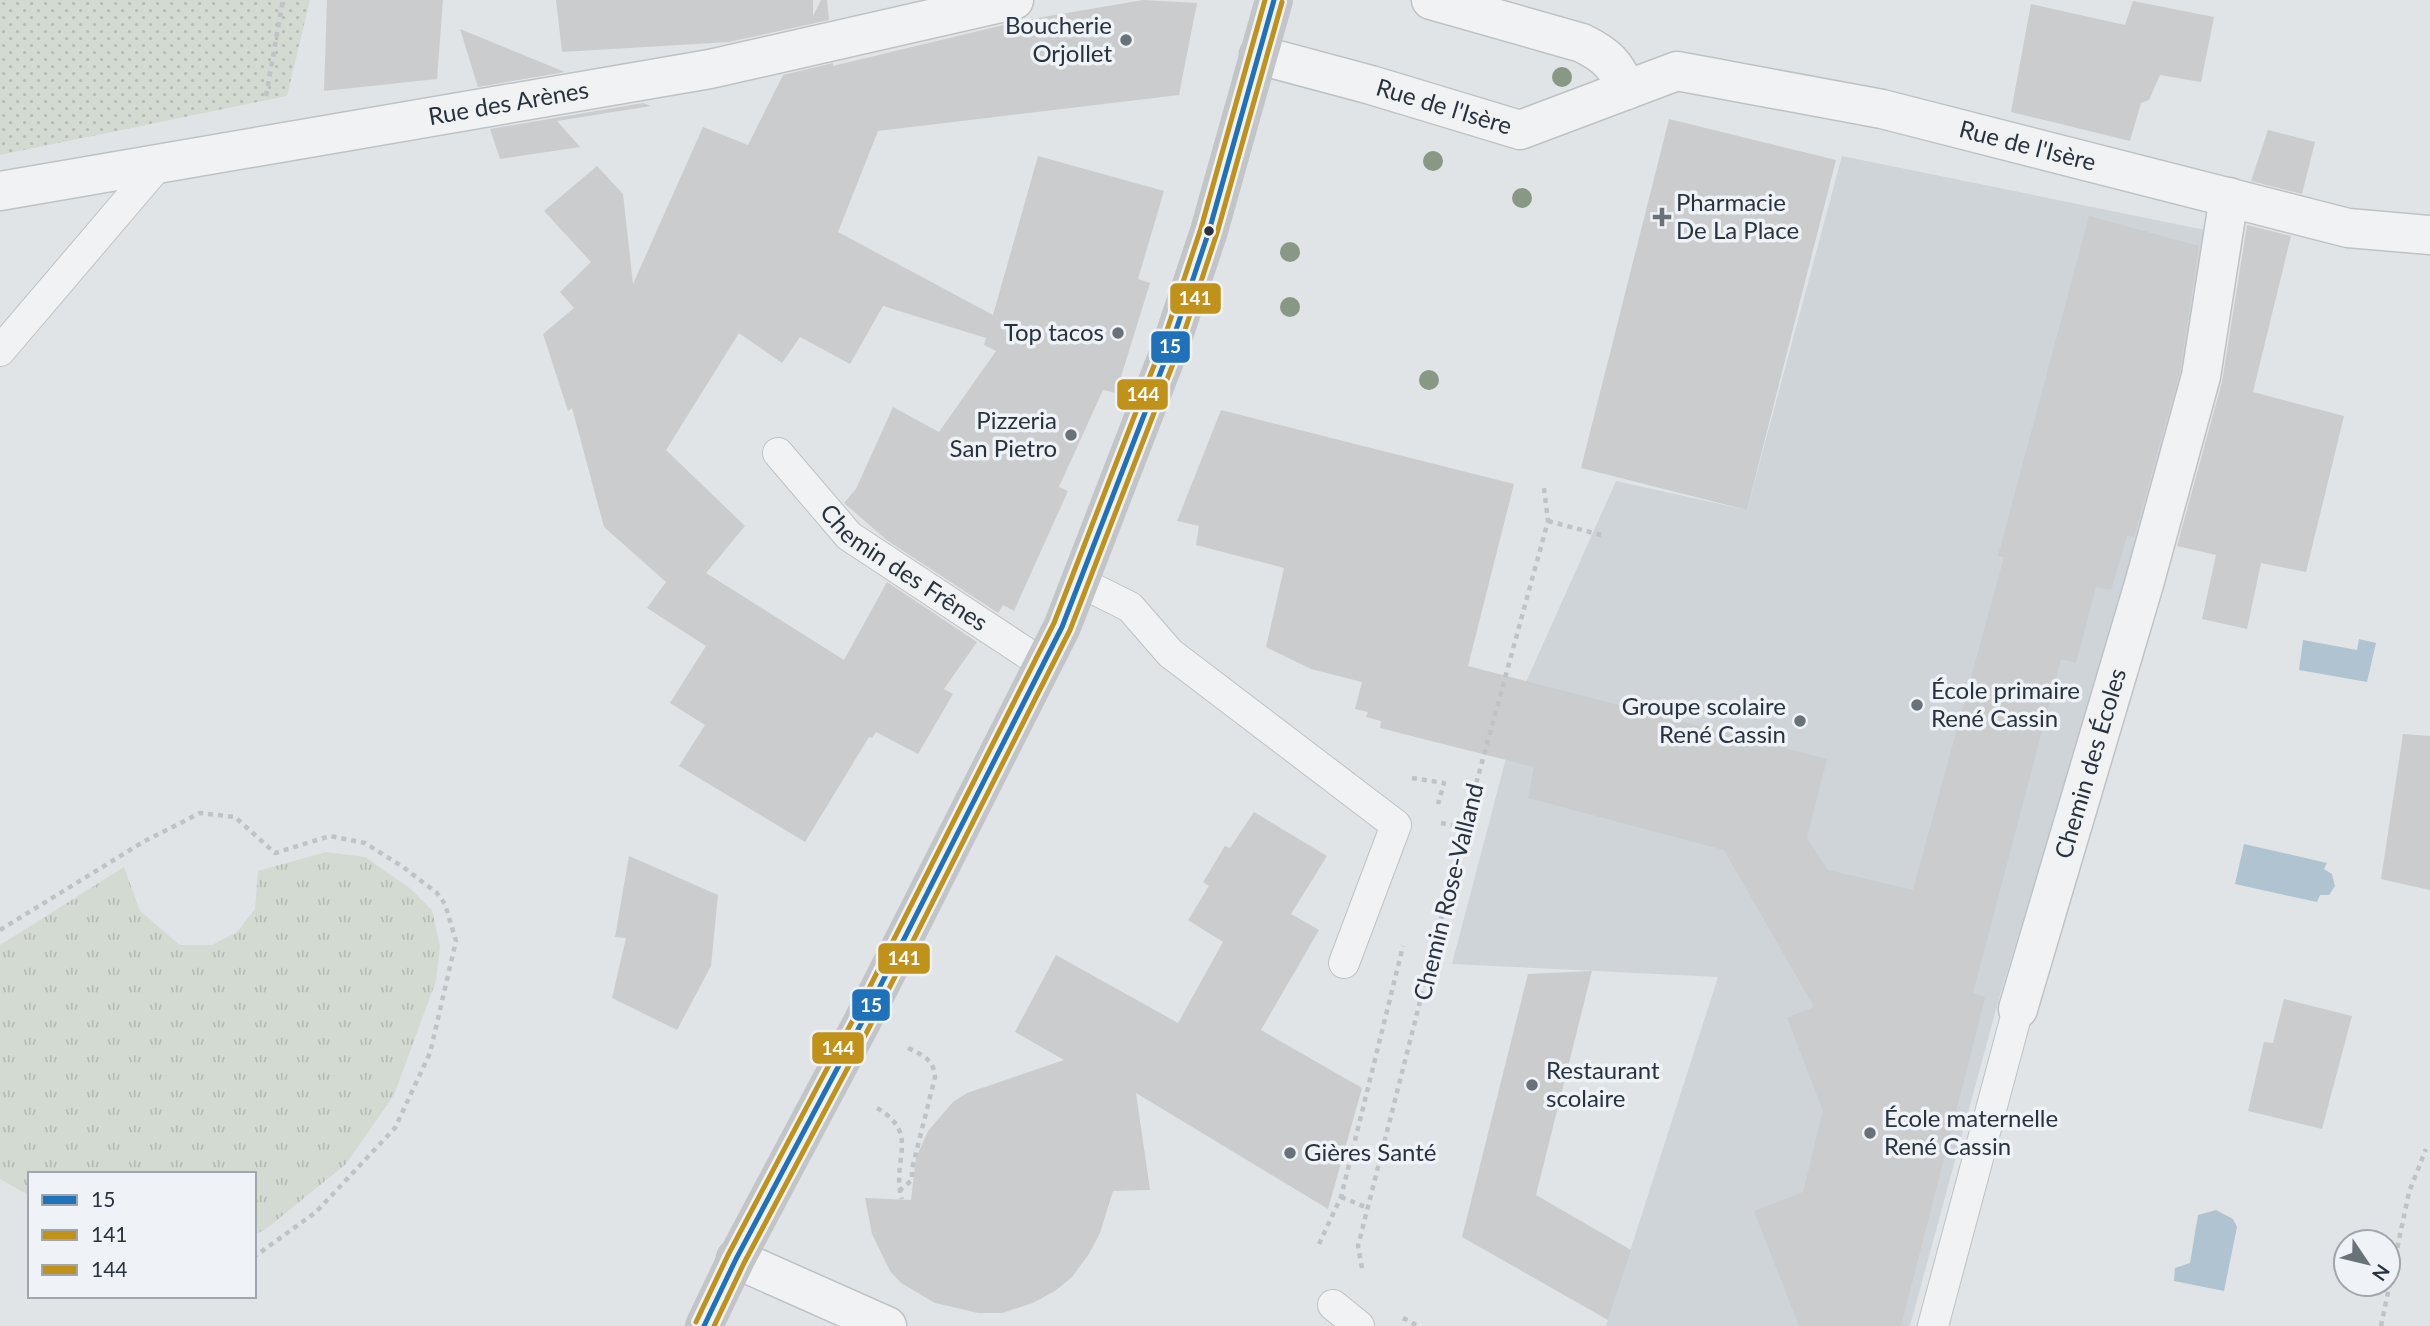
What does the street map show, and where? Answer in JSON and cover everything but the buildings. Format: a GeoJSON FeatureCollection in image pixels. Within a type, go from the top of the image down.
{"type":"FeatureCollection","features":[{"type":"Feature","properties":{"kind":"main road"},"geometry":{"type":"LineString","coordinates":[[704,1326],[736,1259],[862,1023],[1062,627],[1170,348],[1209,231],[1274,0]]}},
{"type":"Feature","properties":{"kind":"street","name":"Rue des Arènes"},"geometry":{"type":"LineString","coordinates":[[0,191],[710,69],[1014,0]]}},
{"type":"Feature","properties":{"kind":"street"},"geometry":{"type":"LineString","coordinates":[[1430,0],[1582,43],[1602,53],[1616,67],[1627,90]]}},
{"type":"Feature","properties":{"kind":"street","name":"Rue de l'Isère"},"geometry":{"type":"LineString","coordinates":[[1259,55],[1520,130],[1678,71],[1882,109],[2348,228],[2430,235]]}},
{"type":"Feature","properties":{"kind":"street","name":"Chemin des Écoles"},"geometry":{"type":"LineString","coordinates":[[2018,1009],[2144,584],[2201,376],[2229,197]]}},
{"type":"Feature","properties":{"kind":"street"},"geometry":{"type":"LineString","coordinates":[[736,1259],[887,1326]]}},
{"type":"Feature","properties":{"kind":"lane"},"geometry":{"type":"LineString","coordinates":[[0,351],[13,316],[160,163]]}},
{"type":"Feature","properties":{"kind":"lane","name":"Chemin des Frênes"},"geometry":{"type":"LineString","coordinates":[[778,453],[849,536],[1043,664]]}},
{"type":"Feature","properties":{"kind":"lane"},"geometry":{"type":"LineString","coordinates":[[1080,582],[1130,607],[1170,653],[1396,825],[1345,964]]}},
{"type":"Feature","properties":{"kind":"lane","name":"Chemin des Écoles"},"geometry":{"type":"LineString","coordinates":[[1933,1326],[2018,1009]]}},
{"type":"Feature","properties":{"kind":"lane"},"geometry":{"type":"LineString","coordinates":[[1333,1305],[1359,1326]]}},
{"type":"Feature","properties":{"kind":"path"},"geometry":{"type":"LineString","coordinates":[[261,146],[265,100],[283,0]]}},
{"type":"Feature","properties":{"kind":"path","name":"Chemin Rose-Valland"},"geometry":{"type":"LineString","coordinates":[[1362,1272],[1358,1246],[1464,828],[1548,521],[1544,488]]}},
{"type":"Feature","properties":{"kind":"path"},"geometry":{"type":"LineString","coordinates":[[1548,521],[1605,536]]}},
{"type":"Feature","properties":{"kind":"path"},"geometry":{"type":"LineString","coordinates":[[0,930],[143,842],[200,813],[235,817],[275,853],[330,836],[365,844],[403,867],[437,893],[445,904],[456,941],[430,1053],[395,1128],[316,1212],[256,1256]]}},
{"type":"Feature","properties":{"kind":"path"},"geometry":{"type":"LineString","coordinates":[[1319,1244],[1341,1197],[1405,940]]}},
{"type":"Feature","properties":{"kind":"path"},"geometry":{"type":"LineString","coordinates":[[899,1191],[912,1180],[914,1161],[935,1077],[929,1059],[908,1048]]}},
{"type":"Feature","properties":{"kind":"path"},"geometry":{"type":"LineString","coordinates":[[877,1108],[892,1117],[902,1134],[899,1191],[902,1199]]}},
{"type":"Feature","properties":{"kind":"path"},"geometry":{"type":"LineString","coordinates":[[2381,1326],[2409,1192],[2426,1149]]}},
{"type":"Feature","properties":{"kind":"path"},"geometry":{"type":"LineString","coordinates":[[1341,1197],[1368,1208]]}},
{"type":"Feature","properties":{"kind":"shaded area","name":"Groupe scolaire René Cassin"},"geometry":{"type":"Polygon","coordinates":[[[1842,156],[2215,232],[2160,475],[2000,995],[1910,1326],[1606,1326],[1718,977],[1452,964],[1526,682],[1616,481],[1747,510],[1842,156]]]}},
{"type":"Feature","properties":{"kind":"green space"},"geometry":{"type":"Polygon","coordinates":[[[0,0],[310,0],[287,96],[0,155],[0,0]]]}},
{"type":"Feature","properties":{"kind":"green space"},"geometry":{"type":"Polygon","coordinates":[[[326,852],[365,857],[411,889],[432,910],[440,946],[436,981],[394,1095],[346,1164],[266,1229],[256,1234],[256,1172],[28,1172],[28,1195],[0,1179],[0,945],[124,867],[140,911],[180,945],[212,945],[237,932],[255,909],[258,871],[326,852]]]}},
{"type":"Feature","properties":{"kind":"water"},"geometry":{"type":"Polygon","coordinates":[[[2359,639],[2376,643],[2367,682],[2299,670],[2303,640],[2357,650],[2359,639]]]}},
{"type":"Feature","properties":{"kind":"water"},"geometry":{"type":"Polygon","coordinates":[[[2244,844],[2327,863],[2324,869],[2332,874],[2335,886],[2329,895],[2320,895],[2317,902],[2235,884],[2244,844]]]}},
{"type":"Feature","properties":{"kind":"water"},"geometry":{"type":"Polygon","coordinates":[[[2216,1210],[2233,1219],[2237,1227],[2224,1291],[2174,1281],[2175,1268],[2190,1263],[2198,1215],[2216,1210]]]}},
{"type":"Feature","properties":{"kind":"transit line","name":"144"},"geometry":{"type":"LineString","coordinates":[[696,1322],[1054,623],[1162,345],[1201,228],[1265,0]]}},
{"type":"Feature","properties":{"kind":"transit line","name":"15"},"geometry":{"type":"LineString","coordinates":[[704,1326],[1062,627],[1170,348],[1209,231],[1274,0]]}},
{"type":"Feature","properties":{"kind":"transit line","name":"141"},"geometry":{"type":"LineString","coordinates":[[714,1326],[744,1263],[870,1026],[1070,630],[1178,351],[1217,233],[1282,2]]}},
{"type":"Feature","properties":{"kind":"place","name":"Boucherie Orjollet"},"geometry":{"type":"Point","coordinates":[1126,40]}},
{"type":"Feature","properties":{"kind":"place","name":"Pharmacie De La Place"},"geometry":{"type":"Point","coordinates":[1662,217]}},
{"type":"Feature","properties":{"kind":"place","name":"Top tacos"},"geometry":{"type":"Point","coordinates":[1118,333]}},
{"type":"Feature","properties":{"kind":"place","name":"Pizzeria San Pietro"},"geometry":{"type":"Point","coordinates":[1071,435]}},
{"type":"Feature","properties":{"kind":"place","name":"École primaire René Cassin"},"geometry":{"type":"Point","coordinates":[1917,705]}},
{"type":"Feature","properties":{"kind":"place","name":"Groupe scolaire René Cassin"},"geometry":{"type":"Point","coordinates":[1800,721]}},
{"type":"Feature","properties":{"kind":"place","name":"Restaurant scolaire"},"geometry":{"type":"Point","coordinates":[1532,1085]}},
{"type":"Feature","properties":{"kind":"place","name":"École maternelle René Cassin"},"geometry":{"type":"Point","coordinates":[1870,1133]}},
{"type":"Feature","properties":{"kind":"place","name":"Gières Santé"},"geometry":{"type":"Point","coordinates":[1290,1153]}}]}
